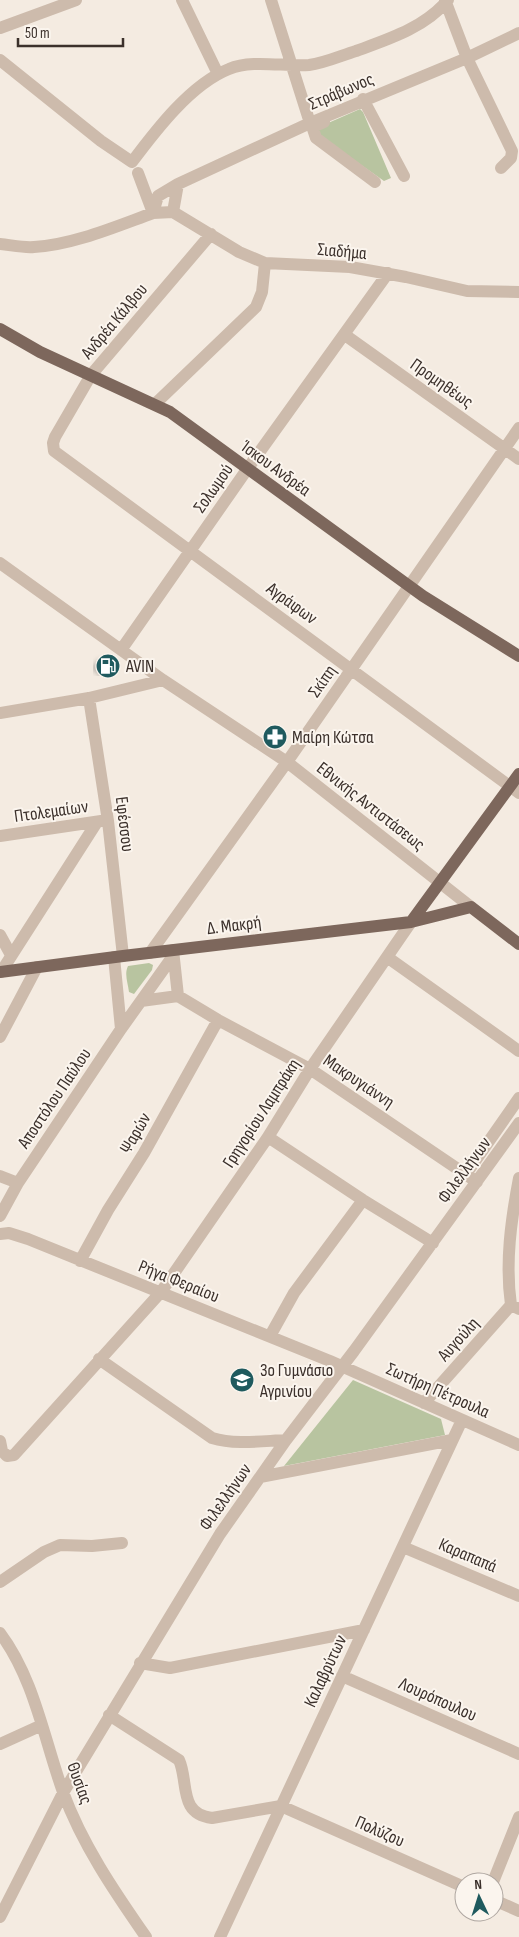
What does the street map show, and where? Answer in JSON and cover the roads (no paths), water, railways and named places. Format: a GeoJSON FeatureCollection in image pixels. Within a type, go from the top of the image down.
{"type":"FeatureCollection","features":[{"type":"Feature","properties":{"kind":"main road","name":"Ίσκου Ανδρέα"},"geometry":{"type":"LineString","coordinates":[[0,329],[34,350],[170,412],[409,586],[519,656]]}},
{"type":"Feature","properties":{"kind":"main road","name":"Γρηγορίου Λαμπράκη"},"geometry":{"type":"LineString","coordinates":[[411,922],[439,882],[514,790],[519,774]]}},
{"type":"Feature","properties":{"kind":"main road","name":"Δ. Μακρή"},"geometry":{"type":"LineString","coordinates":[[0,972],[119,956],[173,953],[411,922],[471,907]]}},
{"type":"Feature","properties":{"kind":"main road","name":"Εθνικής Αντιστάσεως"},"geometry":{"type":"LineString","coordinates":[[471,907],[519,944]]}},
{"type":"Feature","properties":{"kind":"street"},"geometry":{"type":"LineString","coordinates":[[0,28],[76,0]]}},
{"type":"Feature","properties":{"kind":"street"},"geometry":{"type":"LineString","coordinates":[[182,0],[218,74]]}},
{"type":"Feature","properties":{"kind":"street"},"geometry":{"type":"LineString","coordinates":[[271,0],[310,123]]}},
{"type":"Feature","properties":{"kind":"street"},"geometry":{"type":"LineString","coordinates":[[0,60],[101,141],[132,162],[151,137],[194,91],[218,74],[239,66],[309,64],[328,61],[395,37],[426,19],[446,1],[468,58],[512,151],[511,158],[500,168]]}},
{"type":"Feature","properties":{"kind":"street","name":"Στράβωνος"},"geometry":{"type":"LineString","coordinates":[[178,184],[310,123],[468,58],[519,33]]}},
{"type":"Feature","properties":{"kind":"street"},"geometry":{"type":"LineString","coordinates":[[375,182],[316,138],[314,134],[315,126],[364,101],[404,176]]}},
{"type":"Feature","properties":{"kind":"street"},"geometry":{"type":"LineString","coordinates":[[138,173],[153,213]]}},
{"type":"Feature","properties":{"kind":"street"},"geometry":{"type":"LineString","coordinates":[[0,244],[32,247],[53,244],[111,228],[153,213],[173,212],[178,184]]}},
{"type":"Feature","properties":{"kind":"street"},"geometry":{"type":"LineString","coordinates":[[153,213],[158,196],[178,184]]}},
{"type":"Feature","properties":{"kind":"street","name":"Σιαδήμα"},"geometry":{"type":"LineString","coordinates":[[173,212],[249,257],[265,263],[350,267],[388,273],[467,291],[519,292]]}},
{"type":"Feature","properties":{"kind":"street","name":"Ανδρέα Κάλβου"},"geometry":{"type":"LineString","coordinates":[[55,438],[92,375],[210,234]]}},
{"type":"Feature","properties":{"kind":"street"},"geometry":{"type":"LineString","coordinates":[[155,404],[256,307],[262,292],[265,263]]}},
{"type":"Feature","properties":{"kind":"street","name":"Σολωμού"},"geometry":{"type":"LineString","coordinates":[[121,650],[248,468],[388,273]]}},
{"type":"Feature","properties":{"kind":"street","name":"Προμηθέως"},"geometry":{"type":"LineString","coordinates":[[345,335],[519,459]]}},
{"type":"Feature","properties":{"kind":"street","name":"Σκίπη"},"geometry":{"type":"LineString","coordinates":[[150,953],[287,762],[519,428]]}},
{"type":"Feature","properties":{"kind":"street","name":"Αγράφων"},"geometry":{"type":"LineString","coordinates":[[55,438],[53,442],[54,451],[514,790]]}},
{"type":"Feature","properties":{"kind":"street","name":"Εθνικής Αντιστάσεως"},"geometry":{"type":"LineString","coordinates":[[0,563],[163,680],[287,762],[471,907]]}},
{"type":"Feature","properties":{"kind":"street"},"geometry":{"type":"LineString","coordinates":[[0,713],[89,698],[163,680]]}},
{"type":"Feature","properties":{"kind":"street","name":"Εφέσσου"},"geometry":{"type":"LineString","coordinates":[[89,698],[119,956],[122,1029]]}},
{"type":"Feature","properties":{"kind":"street"},"geometry":{"type":"LineString","coordinates":[[0,972],[102,821]]}},
{"type":"Feature","properties":{"kind":"street","name":"Πτολεμαίων"},"geometry":{"type":"LineString","coordinates":[[0,836],[102,821]]}},
{"type":"Feature","properties":{"kind":"street","name":"Γρηγορίου Λαμπράκη"},"geometry":{"type":"LineString","coordinates":[[0,1442],[6,1456],[14,1455],[161,1292],[268,1137],[310,1070],[411,922]]}},
{"type":"Feature","properties":{"kind":"street"},"geometry":{"type":"LineString","coordinates":[[0,936],[11,955]]}},
{"type":"Feature","properties":{"kind":"street"},"geometry":{"type":"LineString","coordinates":[[140,1001],[178,996],[173,953]]}},
{"type":"Feature","properties":{"kind":"street","name":"Αποστόλου Παύλου"},"geometry":{"type":"LineString","coordinates":[[0,1216],[18,1183],[173,953]]}},
{"type":"Feature","properties":{"kind":"street"},"geometry":{"type":"LineString","coordinates":[[387,957],[519,1051]]}},
{"type":"Feature","properties":{"kind":"street"},"geometry":{"type":"LineString","coordinates":[[0,1037],[37,967]]}},
{"type":"Feature","properties":{"kind":"street","name":"Μακρυγιάννη"},"geometry":{"type":"LineString","coordinates":[[178,996],[310,1070],[477,1182]]}},
{"type":"Feature","properties":{"kind":"street","name":"Ψαρών"},"geometry":{"type":"LineString","coordinates":[[80,1261],[108,1210],[144,1153],[218,1020]]}},
{"type":"Feature","properties":{"kind":"street"},"geometry":{"type":"LineString","coordinates":[[466,1174],[519,1098]]}},
{"type":"Feature","properties":{"kind":"street","name":"Φιλελλήνων"},"geometry":{"type":"LineString","coordinates":[[0,1917],[44,1826],[63,1792],[220,1534],[286,1440],[343,1366],[519,1123]]}},
{"type":"Feature","properties":{"kind":"street"},"geometry":{"type":"LineString","coordinates":[[268,1137],[363,1200],[433,1243]]}},
{"type":"Feature","properties":{"kind":"street"},"geometry":{"type":"LineString","coordinates":[[0,1176],[18,1183]]}},
{"type":"Feature","properties":{"kind":"street"},"geometry":{"type":"LineString","coordinates":[[515,1307],[508,1283],[508,1262],[513,1208],[519,1178]]}},
{"type":"Feature","properties":{"kind":"street"},"geometry":{"type":"LineString","coordinates":[[270,1336],[294,1293],[363,1200]]}},
{"type":"Feature","properties":{"kind":"street","name":"Ρήγα Φεραίου"},"geometry":{"type":"LineString","coordinates":[[0,1234],[28,1239],[343,1366]]}},
{"type":"Feature","properties":{"kind":"street","name":"Αυγούλη"},"geometry":{"type":"LineString","coordinates":[[424,1403],[515,1307]]}},
{"type":"Feature","properties":{"kind":"street"},"geometry":{"type":"LineString","coordinates":[[99,1359],[212,1438],[235,1442],[286,1440]]}},
{"type":"Feature","properties":{"kind":"street","name":"Σωτήρη Πέτρουλα"},"geometry":{"type":"LineString","coordinates":[[343,1366],[519,1445]]}},
{"type":"Feature","properties":{"kind":"street","name":"Καλαβρύτων"},"geometry":{"type":"LineString","coordinates":[[220,1937],[462,1420]]}},
{"type":"Feature","properties":{"kind":"street"},"geometry":{"type":"LineString","coordinates":[[260,1477],[452,1440]]}},
{"type":"Feature","properties":{"kind":"street"},"geometry":{"type":"LineString","coordinates":[[0,1582],[44,1552],[60,1546],[92,1546],[122,1542]]}},
{"type":"Feature","properties":{"kind":"street","name":"Καραπαπά"},"geometry":{"type":"LineString","coordinates":[[404,1547],[519,1596]]}},
{"type":"Feature","properties":{"kind":"street"},"geometry":{"type":"LineString","coordinates":[[140,1663],[170,1668],[364,1630]]}},
{"type":"Feature","properties":{"kind":"street","name":"Θυσίας"},"geometry":{"type":"LineString","coordinates":[[0,1633],[4,1646],[24,1677],[42,1725],[63,1792],[89,1850],[146,1937]]}},
{"type":"Feature","properties":{"kind":"street","name":"Λουρόπουλου"},"geometry":{"type":"LineString","coordinates":[[342,1676],[519,1754]]}},
{"type":"Feature","properties":{"kind":"street"},"geometry":{"type":"LineString","coordinates":[[109,1716],[179,1760],[183,1769],[184,1790],[191,1807],[204,1817],[212,1818],[281,1806]]}},
{"type":"Feature","properties":{"kind":"street"},"geometry":{"type":"LineString","coordinates":[[0,1744],[42,1725]]}},
{"type":"Feature","properties":{"kind":"street","name":"Πολύζου"},"geometry":{"type":"LineString","coordinates":[[281,1806],[454,1883]]}},
{"type":"Feature","properties":{"kind":"street"},"geometry":{"type":"LineString","coordinates":[[497,1872],[519,1817]]}},
{"type":"Feature","properties":{"kind":"street"},"geometry":{"type":"LineString","coordinates":[[504,1905],[519,1912]]}},
{"type":"Feature","properties":{"kind":"place","name":"AVIN"},"geometry":{"type":"Point","coordinates":[108,666]}},
{"type":"Feature","properties":{"kind":"place","name":"Μαίρη Κώτσα"},"geometry":{"type":"Point","coordinates":[275,737]}},
{"type":"Feature","properties":{"kind":"place","name":"3ο Γυμνάσιο Αγρινίου"},"geometry":{"type":"Point","coordinates":[242,1380]}}]}
